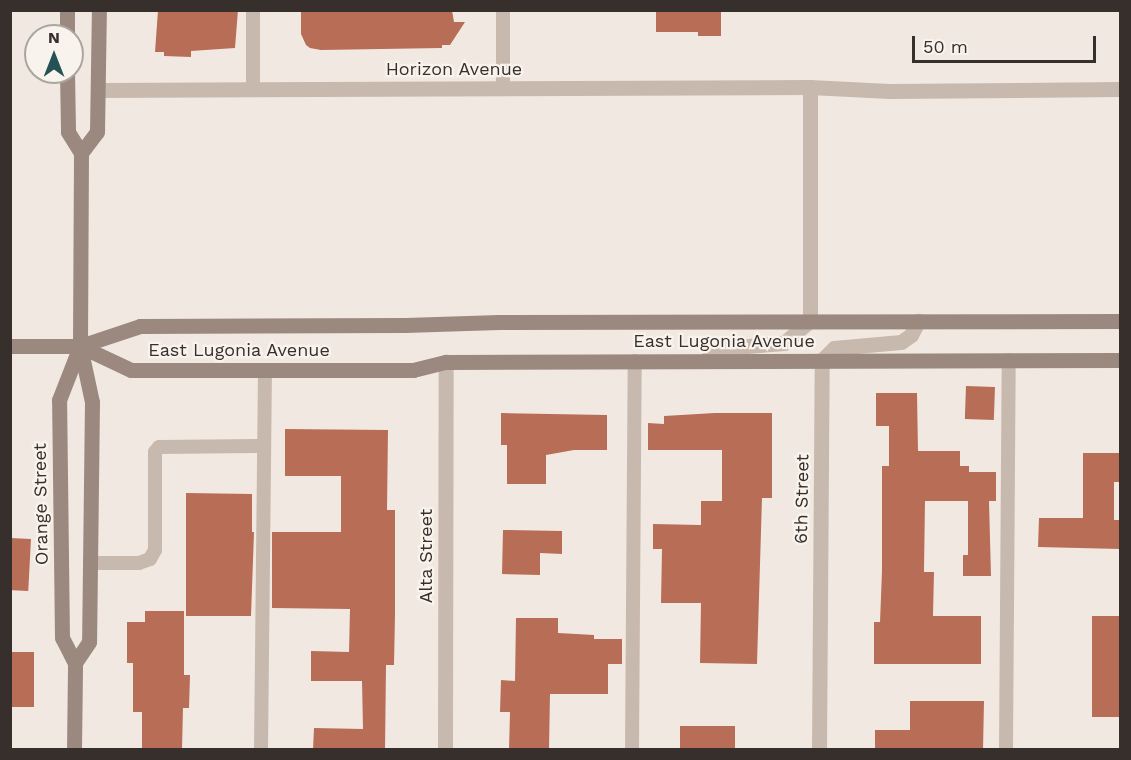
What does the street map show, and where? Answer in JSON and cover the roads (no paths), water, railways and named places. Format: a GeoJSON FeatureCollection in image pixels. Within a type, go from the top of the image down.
{"type":"FeatureCollection","features":[{"type":"Feature","properties":{"kind":"main road"},"geometry":{"type":"LineString","coordinates":[[81,153],[98,132],[99,10]]}},
{"type":"Feature","properties":{"kind":"main road","name":"Orange Street"},"geometry":{"type":"LineString","coordinates":[[67,84],[68,132],[81,153],[80,346],[92,402],[89,642],[75,663]]}},
{"type":"Feature","properties":{"kind":"main road","name":"East Lugonia Avenue"},"geometry":{"type":"LineString","coordinates":[[80,346],[140,326],[810,320],[1120,321]]}},
{"type":"Feature","properties":{"kind":"main road"},"geometry":{"type":"LineString","coordinates":[[10,346],[80,346]]}},
{"type":"Feature","properties":{"kind":"main road","name":"Orange Street"},"geometry":{"type":"LineString","coordinates":[[74,750],[75,663],[62,638],[59,400],[80,346]]}},
{"type":"Feature","properties":{"kind":"main road","name":"East Lugonia Avenue"},"geometry":{"type":"LineString","coordinates":[[80,346],[131,369],[413,370],[446,362],[1120,360]]}},
{"type":"Feature","properties":{"kind":"street","name":"Horizon Avenue"},"geometry":{"type":"LineString","coordinates":[[99,90],[810,87],[889,91],[1120,89]]}},
{"type":"Feature","properties":{"kind":"street"},"geometry":{"type":"LineString","coordinates":[[704,361],[722,348],[784,343],[810,320],[810,87]]}},
{"type":"Feature","properties":{"kind":"street"},"geometry":{"type":"LineString","coordinates":[[822,360],[834,348],[901,342],[911,335],[918,321]]}},
{"type":"Feature","properties":{"kind":"street","name":"6th Street"},"geometry":{"type":"LineString","coordinates":[[819,750],[822,360]]}},
{"type":"Feature","properties":{"kind":"street","name":"Alta Street"},"geometry":{"type":"LineString","coordinates":[[445,750],[446,362]]}},
{"type":"Feature","properties":{"kind":"lane"},"geometry":{"type":"LineString","coordinates":[[253,10],[253,90]]}},
{"type":"Feature","properties":{"kind":"lane"},"geometry":{"type":"LineString","coordinates":[[503,10],[503,88]]}},
{"type":"Feature","properties":{"kind":"lane"},"geometry":{"type":"LineString","coordinates":[[1006,750],[1009,360]]}},
{"type":"Feature","properties":{"kind":"lane"},"geometry":{"type":"LineString","coordinates":[[632,750],[635,361]]}},
{"type":"Feature","properties":{"kind":"lane"},"geometry":{"type":"LineString","coordinates":[[261,750],[265,369]]}},
{"type":"Feature","properties":{"kind":"lane"},"geometry":{"type":"LineString","coordinates":[[90,563],[139,563],[150,560],[154,550],[154,452],[159,447],[263,446]]}}]}
